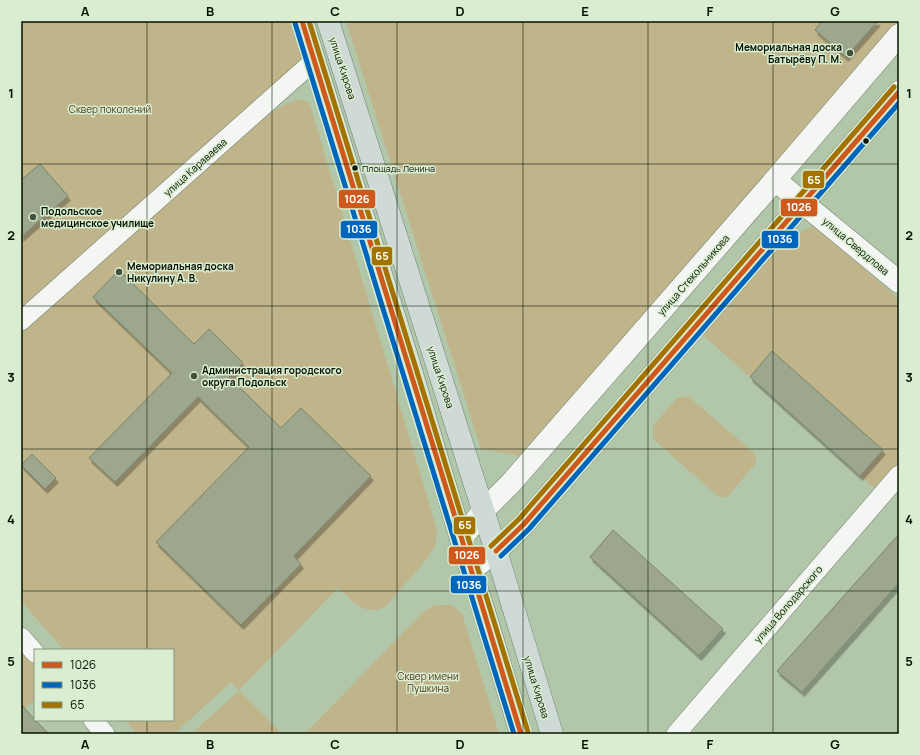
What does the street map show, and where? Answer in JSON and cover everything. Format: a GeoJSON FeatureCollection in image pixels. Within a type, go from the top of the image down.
{"type":"FeatureCollection","features":[{"type":"Feature","properties":{"kind":"main road"},"geometry":{"type":"LineString","coordinates":[[302,21],[408,360],[521,734]]}},
{"type":"Feature","properties":{"kind":"main road","name":"улица Кирова"},"geometry":{"type":"LineString","coordinates":[[328,21],[496,551],[552,734]]}},
{"type":"Feature","properties":{"kind":"main road","name":"улица Стекольникова"},"geometry":{"type":"LineString","coordinates":[[461,539],[483,511],[511,483],[899,35]]}},
{"type":"Feature","properties":{"kind":"main road"},"geometry":{"type":"LineString","coordinates":[[471,570],[496,551],[524,524],[899,92]]}},
{"type":"Feature","properties":{"kind":"main road","name":"улица Свердлова"},"geometry":{"type":"LineString","coordinates":[[775,180],[899,282]]}},
{"type":"Feature","properties":{"kind":"main road"},"geometry":{"type":"LineString","coordinates":[[471,570],[474,546],[483,511]]}},
{"type":"Feature","properties":{"kind":"street","name":"улица Караваева"},"geometry":{"type":"LineString","coordinates":[[21,321],[315,60]]}},
{"type":"Feature","properties":{"kind":"street","name":"улица Володарского"},"geometry":{"type":"LineString","coordinates":[[676,734],[899,475]]}},
{"type":"Feature","properties":{"kind":"street"},"geometry":{"type":"LineString","coordinates":[[21,637],[34,652]]}},
{"type":"Feature","properties":{"kind":"street"},"geometry":{"type":"LineString","coordinates":[[94,721],[106,734]]}},
{"type":"Feature","properties":{"kind":"green space","name":"Сквер поколений"},"geometry":{"type":"Polygon","coordinates":[[[21,21],[289,21],[302,59],[21,310],[21,21]]]}},
{"type":"Feature","properties":{"kind":"green space"},"geometry":{"type":"Polygon","coordinates":[[[346,21],[899,21],[899,24],[520,456],[481,449],[346,21]]]}},
{"type":"Feature","properties":{"kind":"green space"},"geometry":{"type":"Polygon","coordinates":[[[298,99],[309,102],[437,530],[435,546],[426,560],[385,607],[377,610],[364,609],[338,588],[239,690],[282,734],[191,734],[239,691],[231,682],[174,734],[137,734],[126,721],[174,721],[174,649],[63,649],[21,601],[21,333],[257,122],[280,107],[298,99]]]}},
{"type":"Feature","properties":{"kind":"green space"},"geometry":{"type":"Polygon","coordinates":[[[814,226],[899,299],[899,470],[879,492],[860,476],[883,450],[772,352],[750,377],[703,335],[788,236],[814,226]]]}},
{"type":"Feature","properties":{"kind":"green space"},"geometry":{"type":"Polygon","coordinates":[[[688,396],[755,454],[756,463],[727,497],[719,497],[653,439],[653,426],[677,398],[688,396]]]}},
{"type":"Feature","properties":{"kind":"green space","name":"Сквер имени Пушкина"},"geometry":{"type":"Polygon","coordinates":[[[435,605],[452,605],[462,614],[499,734],[305,734],[423,612],[435,605]]]}},
{"type":"Feature","properties":{"kind":"green space"},"geometry":{"type":"Polygon","coordinates":[[[21,645],[34,660],[34,700],[21,712],[21,645]]]}},
{"type":"Feature","properties":{"kind":"building"},"geometry":{"type":"Polygon","coordinates":[[[822,21],[878,21],[846,57],[815,30],[822,21]]]}},
{"type":"Feature","properties":{"kind":"building","name":"Подольское медицинское училище"},"geometry":{"type":"Polygon","coordinates":[[[40,164],[68,196],[21,237],[21,180],[40,164]]]}},
{"type":"Feature","properties":{"kind":"building"},"geometry":{"type":"Polygon","coordinates":[[[119,270],[194,344],[209,329],[243,363],[229,377],[281,428],[301,408],[371,476],[294,556],[301,564],[241,625],[156,542],[249,447],[198,397],[115,482],[89,458],[172,373],[93,297],[119,270]]]}},
{"type":"Feature","properties":{"kind":"building"},"geometry":{"type":"Polygon","coordinates":[[[772,351],[883,450],[860,476],[750,377],[772,351]]]}},
{"type":"Feature","properties":{"kind":"building"},"geometry":{"type":"Polygon","coordinates":[[[32,454],[56,478],[45,489],[21,465],[32,454]]]}},
{"type":"Feature","properties":{"kind":"building"},"geometry":{"type":"Polygon","coordinates":[[[613,530],[723,629],[699,656],[590,557],[613,530]]]}},
{"type":"Feature","properties":{"kind":"building"},"geometry":{"type":"Polygon","coordinates":[[[899,534],[899,583],[802,692],[777,671],[899,534]]]}},
{"type":"Feature","properties":{"kind":"building"},"geometry":{"type":"Polygon","coordinates":[[[21,704],[34,719],[34,721],[36,721],[49,734],[21,734],[21,704]]]}},
{"type":"Feature","properties":{"kind":"transit line","name":"1026"},"geometry":{"type":"LineString","coordinates":[[302,21],[521,734]]}},
{"type":"Feature","properties":{"kind":"transit line","name":"65"},"geometry":{"type":"LineString","coordinates":[[309,21],[528,732]]}},
{"type":"Feature","properties":{"kind":"transit line","name":"1036"},"geometry":{"type":"LineString","coordinates":[[295,23],[514,734]]}},
{"type":"Feature","properties":{"kind":"transit line","name":"65"},"geometry":{"type":"LineString","coordinates":[[491,546],[519,519],[894,87]]}},
{"type":"Feature","properties":{"kind":"transit line","name":"1026"},"geometry":{"type":"LineString","coordinates":[[496,551],[524,524],[899,92]]}},
{"type":"Feature","properties":{"kind":"transit line","name":"1036"},"geometry":{"type":"LineString","coordinates":[[501,556],[529,529],[899,103]]}},
{"type":"Feature","properties":{"kind":"place","name":"Мемориальная доска Батырёву П. М."},"geometry":{"type":"Point","coordinates":[850,53]}},
{"type":"Feature","properties":{"kind":"place","name":"Площадь Ленина"},"geometry":{"type":"Point","coordinates":[355,168]}},
{"type":"Feature","properties":{"kind":"place","name":"Подольское медицинское училище"},"geometry":{"type":"Point","coordinates":[33,217]}},
{"type":"Feature","properties":{"kind":"place","name":"Мемориальная доска Никулину А. В."},"geometry":{"type":"Point","coordinates":[119,272]}},
{"type":"Feature","properties":{"kind":"place","name":"Администрация городского округа Подольск"},"geometry":{"type":"Point","coordinates":[194,376]}}]}
